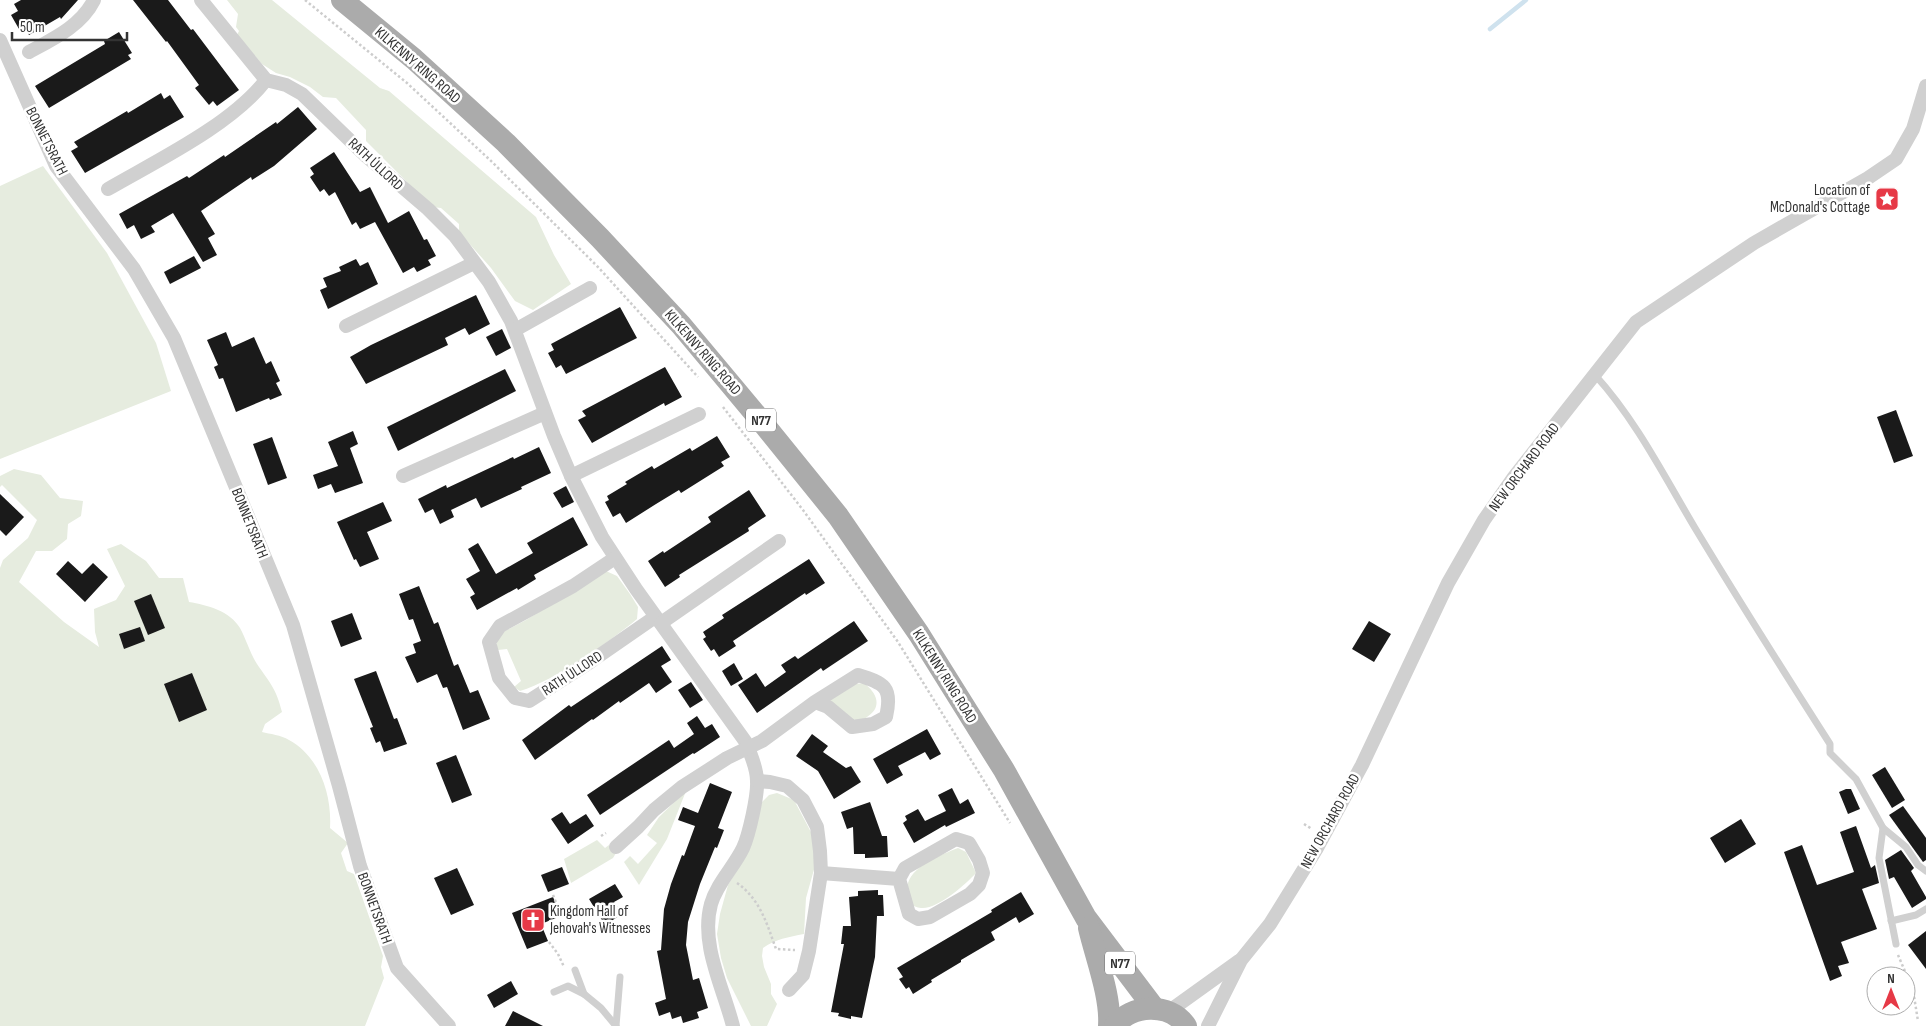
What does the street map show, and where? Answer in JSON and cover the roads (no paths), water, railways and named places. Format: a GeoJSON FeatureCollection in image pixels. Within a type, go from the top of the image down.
{"type":"FeatureCollection","features":[{"type":"Feature","properties":{"kind":"main road","name":"KILKENNY RING ROAD"},"geometry":{"type":"LineString","coordinates":[[342,0],[414,59],[519,156],[681,324],[762,422],[838,516],[919,634],[1004,770],[1086,918],[1161,1010]]}},
{"type":"Feature","properties":{"kind":"main road","name":"KILKENNY RING ROAD"},"geometry":{"type":"LineString","coordinates":[[1086,918],[1105,991],[1109,1017],[1108,1026]]}},
{"type":"Feature","properties":{"kind":"main road"},"geometry":{"type":"LineString","coordinates":[[1115,1026],[1118,1021],[1133,1011],[1161,1010]]}},
{"type":"Feature","properties":{"kind":"main road","name":"N77"},"geometry":{"type":"LineString","coordinates":[[1161,1010],[1186,1026]]}},
{"type":"Feature","properties":{"kind":"street"},"geometry":{"type":"LineString","coordinates":[[28,52],[65,32],[89,10],[94,0]]}},
{"type":"Feature","properties":{"kind":"street"},"geometry":{"type":"LineString","coordinates":[[108,189],[199,136],[254,95],[266,80],[200,0]]}},
{"type":"Feature","properties":{"kind":"street","name":"BONNETSRATH"},"geometry":{"type":"LineString","coordinates":[[0,40],[56,166],[134,269],[174,338],[293,625],[360,866],[397,968],[449,1026]]}},
{"type":"Feature","properties":{"kind":"street","name":"RATH ÚLLORD"},"geometry":{"type":"LineString","coordinates":[[266,80],[286,85],[302,94],[366,156],[455,236],[489,282],[515,330],[545,413],[571,476],[602,537],[614,558],[749,749],[757,781],[752,818],[744,847],[711,903],[707,936],[732,1026]]}},
{"type":"Feature","properties":{"kind":"street","name":"NEW ORCHARD ROAD"},"geometry":{"type":"LineString","coordinates":[[1208,1026],[1241,960],[1270,924],[1317,848],[1362,764],[1448,583],[1484,520],[1514,477],[1636,322],[1754,243],[1868,178],[1896,158],[1914,129],[1926,86]]}},
{"type":"Feature","properties":{"kind":"street"},"geometry":{"type":"LineString","coordinates":[[346,326],[474,263]]}},
{"type":"Feature","properties":{"kind":"street"},"geometry":{"type":"LineString","coordinates":[[515,330],[590,288]]}},
{"type":"Feature","properties":{"kind":"street"},"geometry":{"type":"LineString","coordinates":[[403,476],[545,413]]}},
{"type":"Feature","properties":{"kind":"street"},"geometry":{"type":"LineString","coordinates":[[571,476],[699,414]]}},
{"type":"Feature","properties":{"kind":"street","name":"RATH ÚLLORD"},"geometry":{"type":"LineString","coordinates":[[614,558],[573,586],[500,626],[489,642],[499,678],[515,698],[529,701],[779,541]]}},
{"type":"Feature","properties":{"kind":"street"},"geometry":{"type":"LineString","coordinates":[[616,846],[654,810],[682,787],[727,758],[749,749],[815,702],[858,675],[879,682],[888,692],[889,704],[886,717],[872,724],[852,727],[828,707],[815,702]]}},
{"type":"Feature","properties":{"kind":"street"},"geometry":{"type":"LineString","coordinates":[[757,781],[787,786],[803,800],[816,827],[820,851],[821,873],[809,951],[803,975],[789,990]]}},
{"type":"Feature","properties":{"kind":"street"},"geometry":{"type":"LineString","coordinates":[[956,839],[968,843],[979,860],[983,873],[979,885],[970,894],[930,917],[918,919],[909,914],[899,879],[905,868],[956,839]]}},
{"type":"Feature","properties":{"kind":"street"},"geometry":{"type":"LineString","coordinates":[[821,873],[899,879]]}},
{"type":"Feature","properties":{"kind":"street","name":"NEW ORCHARD ROAD"},"geometry":{"type":"LineString","coordinates":[[1161,1010],[1241,960]]}},
{"type":"Feature","properties":{"kind":"lane"},"geometry":{"type":"LineString","coordinates":[[1595,376],[1627,415],[1712,556],[1830,744],[1830,753],[1856,778],[1883,828],[1906,847],[1918,865],[1926,871]]}},
{"type":"Feature","properties":{"kind":"lane"},"geometry":{"type":"LineString","coordinates":[[1883,828],[1879,858],[1896,944]]}},
{"type":"Feature","properties":{"kind":"lane"},"geometry":{"type":"LineString","coordinates":[[1891,921],[1916,915],[1926,909]]}},
{"type":"Feature","properties":{"kind":"lane"},"geometry":{"type":"LineString","coordinates":[[575,970],[584,994]]}},
{"type":"Feature","properties":{"kind":"lane"},"geometry":{"type":"LineString","coordinates":[[616,1026],[620,977]]}},
{"type":"Feature","properties":{"kind":"lane"},"geometry":{"type":"LineString","coordinates":[[554,992],[568,986],[584,994],[601,1008],[616,1026]]}},
{"type":"Feature","properties":{"kind":"waterway"},"geometry":{"type":"LineString","coordinates":[[1490,29],[1526,0]]}},
{"type":"Feature","properties":{"kind":"place","name":"Location of McDonald's Cottage"},"geometry":{"type":"Point","coordinates":[1887,199]}},
{"type":"Feature","properties":{"kind":"place","name":"Kingdom Hall of Jehovah's Witnesses"},"geometry":{"type":"Point","coordinates":[533,920]}}]}
